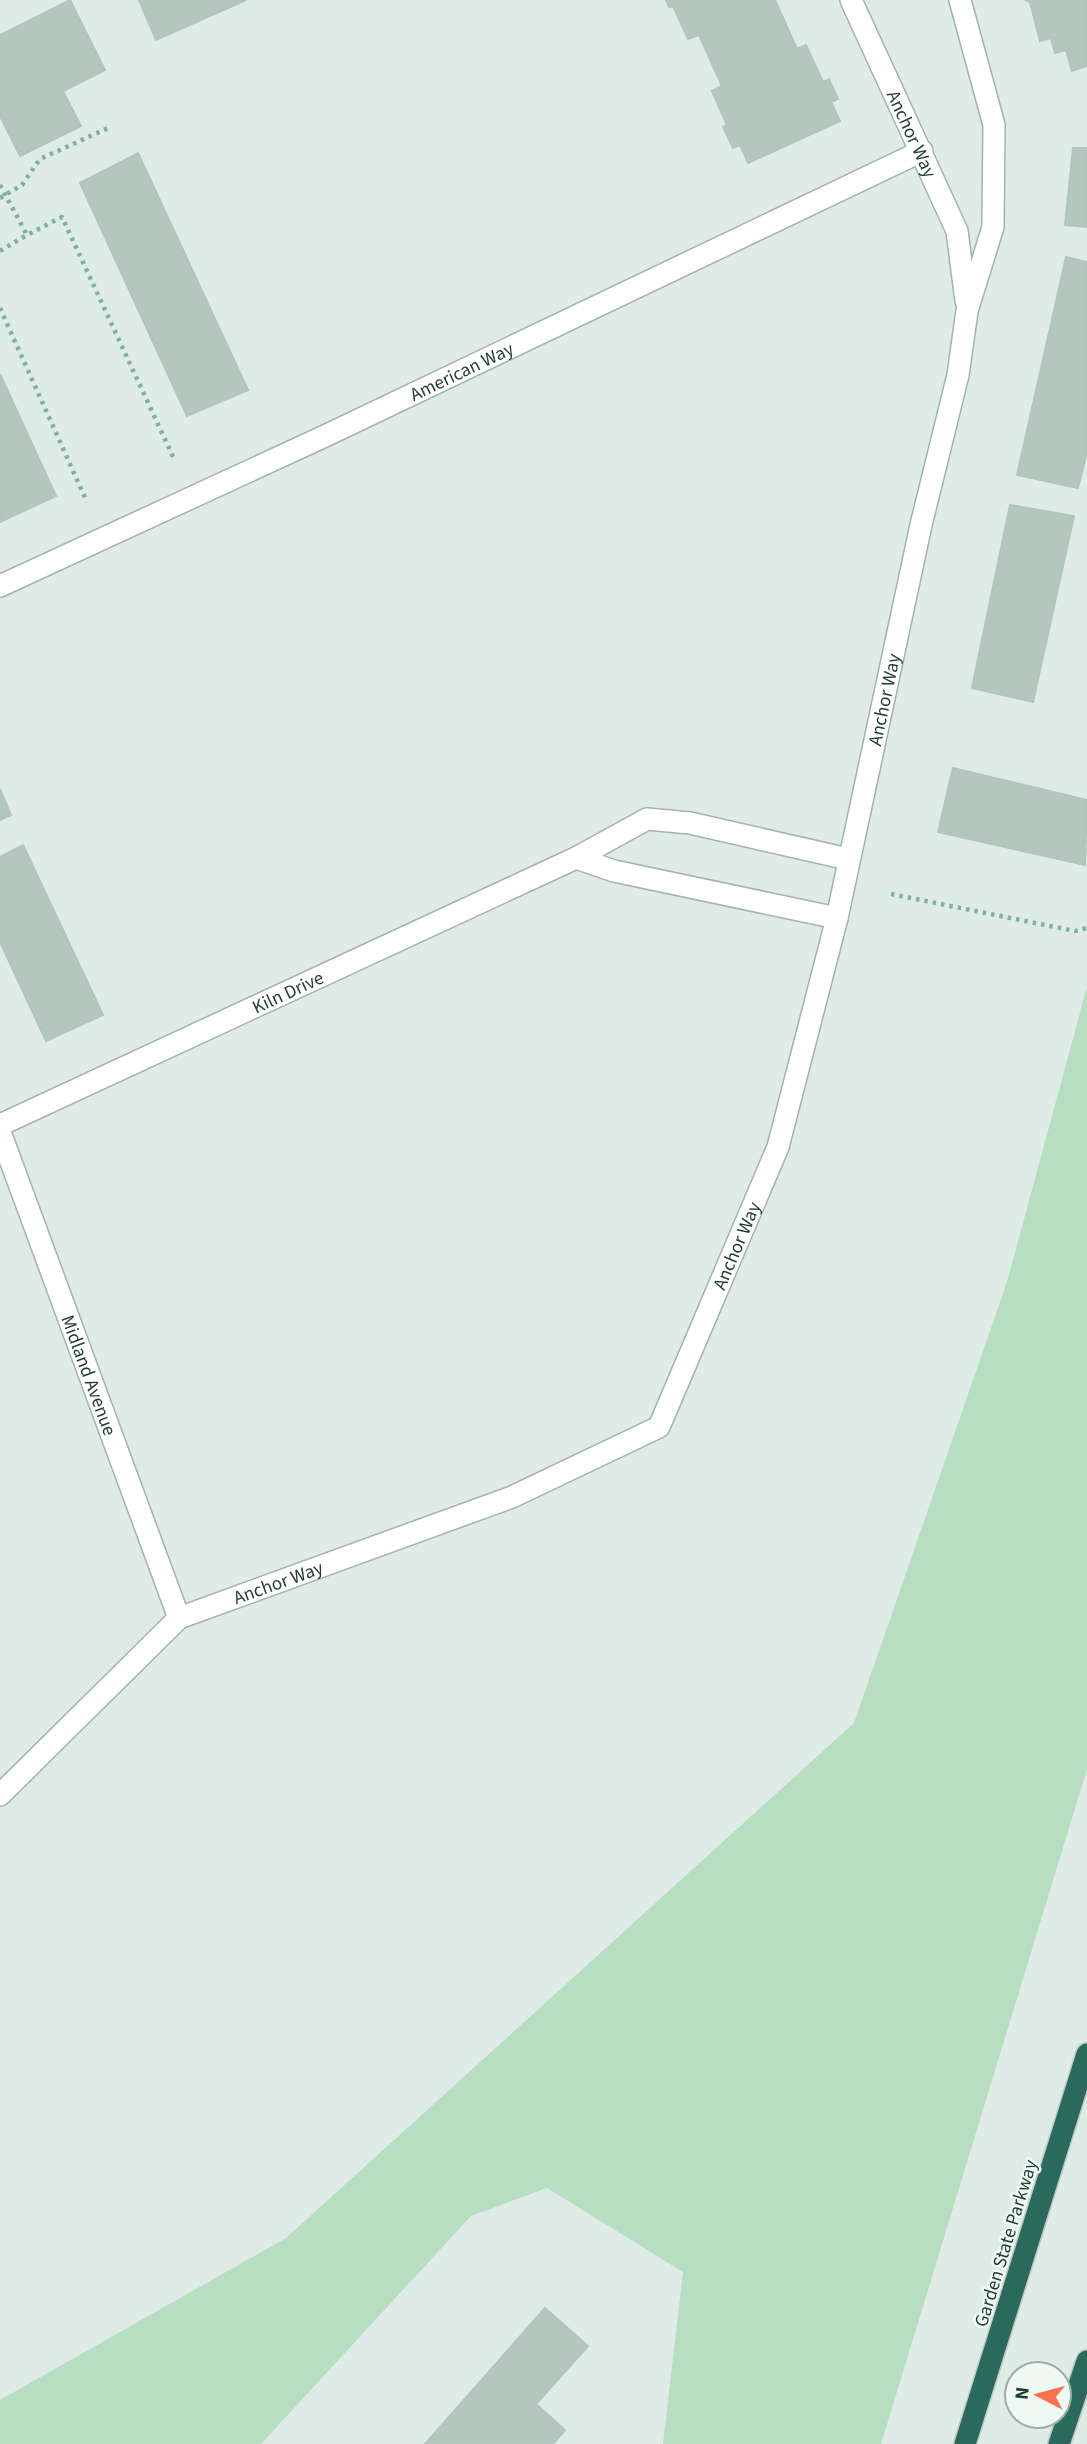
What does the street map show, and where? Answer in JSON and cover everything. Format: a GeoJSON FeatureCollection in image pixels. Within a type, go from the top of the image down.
{"type":"FeatureCollection","features":[{"type":"Feature","properties":{"kind":"highway","name":"Garden State Parkway"},"geometry":{"type":"LineString","coordinates":[[965,2444],[1087,2054]]}},
{"type":"Feature","properties":{"kind":"highway"},"geometry":{"type":"LineString","coordinates":[[1059,2444],[1087,2361]]}},
{"type":"Feature","properties":{"kind":"street","name":"Anchor Way"},"geometry":{"type":"LineString","coordinates":[[851,0],[957,231],[967,310]]}},
{"type":"Feature","properties":{"kind":"street","name":"Anchor Way"},"geometry":{"type":"LineString","coordinates":[[0,1795],[179,1618],[512,1497],[659,1427],[778,1147],[837,918],[921,526],[958,375],[967,310],[993,228],[993,125],[960,0]]}},
{"type":"Feature","properties":{"kind":"street","name":"American Way"},"geometry":{"type":"LineString","coordinates":[[0,586],[325,436],[922,151]]}},
{"type":"Feature","properties":{"kind":"street","name":"Kiln Drive"},"geometry":{"type":"LineString","coordinates":[[0,1125],[576,858],[647,819],[690,823],[848,859]]}},
{"type":"Feature","properties":{"kind":"street"},"geometry":{"type":"LineString","coordinates":[[576,858],[614,871],[837,918]]}},
{"type":"Feature","properties":{"kind":"street","name":"Midland Avenue"},"geometry":{"type":"LineString","coordinates":[[0,1132],[179,1618]]}},
{"type":"Feature","properties":{"kind":"path"},"geometry":{"type":"LineString","coordinates":[[2,197],[22,185],[40,159],[108,128]]}},
{"type":"Feature","properties":{"kind":"path"},"geometry":{"type":"LineString","coordinates":[[0,185],[2,197],[27,236]]}},
{"type":"Feature","properties":{"kind":"path"},"geometry":{"type":"LineString","coordinates":[[0,251],[62,217],[175,461]]}},
{"type":"Feature","properties":{"kind":"path"},"geometry":{"type":"LineString","coordinates":[[0,308],[87,502]]}},
{"type":"Feature","properties":{"kind":"path"},"geometry":{"type":"LineString","coordinates":[[891,894],[1075,931],[1087,928]]}},
{"type":"Feature","properties":{"kind":"green space"},"geometry":{"type":"Polygon","coordinates":[[[1087,987],[1087,1769],[881,2444],[663,2444],[683,2272],[547,2188],[471,2216],[261,2444],[0,2444],[0,2400],[286,2238],[854,1723],[1007,1282],[1087,987]]]}},
{"type":"Feature","properties":{"kind":"building"},"geometry":{"type":"Polygon","coordinates":[[[70,0],[105,70],[63,91],[81,126],[20,156],[0,116],[0,35],[70,0]]]}},
{"type":"Feature","properties":{"kind":"building"},"geometry":{"type":"Polygon","coordinates":[[[139,0],[246,0],[156,40],[139,0]]]}},
{"type":"Feature","properties":{"kind":"building"},"geometry":{"type":"Polygon","coordinates":[[[666,0],[775,0],[797,49],[806,45],[823,82],[829,79],[838,99],[831,102],[840,121],[748,163],[740,145],[733,148],[723,127],[727,125],[712,91],[722,86],[699,35],[688,39],[673,6],[669,7],[666,0]]]}},
{"type":"Feature","properties":{"kind":"building"},"geometry":{"type":"Polygon","coordinates":[[[1025,0],[1087,0],[1087,66],[1072,71],[1066,50],[1055,53],[1051,38],[1040,41],[1030,2],[1025,0]]]}},
{"type":"Feature","properties":{"kind":"building"},"geometry":{"type":"Polygon","coordinates":[[[1073,148],[1087,148],[1087,227],[1065,225],[1073,148]]]}},
{"type":"Feature","properties":{"kind":"building"},"geometry":{"type":"Polygon","coordinates":[[[138,153],[248,390],[187,416],[80,183],[138,153]]]}},
{"type":"Feature","properties":{"kind":"building"},"geometry":{"type":"Polygon","coordinates":[[[1066,257],[1087,262],[1087,452],[1078,488],[1017,475],[1066,257]]]}},
{"type":"Feature","properties":{"kind":"building"},"geometry":{"type":"Polygon","coordinates":[[[0,374],[56,496],[0,522],[0,374]]]}},
{"type":"Feature","properties":{"kind":"building"},"geometry":{"type":"Polygon","coordinates":[[[1010,505],[1074,516],[1033,702],[972,688],[1010,505]]]}},
{"type":"Feature","properties":{"kind":"building"},"geometry":{"type":"Polygon","coordinates":[[[953,768],[1087,800],[1085,865],[938,832],[953,768]]]}},
{"type":"Feature","properties":{"kind":"building"},"geometry":{"type":"Polygon","coordinates":[[[0,789],[11,815],[0,820],[0,789]]]}},
{"type":"Feature","properties":{"kind":"building"},"geometry":{"type":"Polygon","coordinates":[[[23,845],[103,1015],[46,1041],[0,942],[0,857],[23,845]]]}},
{"type":"Feature","properties":{"kind":"building"},"geometry":{"type":"Polygon","coordinates":[[[545,2308],[588,2346],[536,2404],[565,2430],[553,2444],[425,2444],[545,2308]]]}}]}
